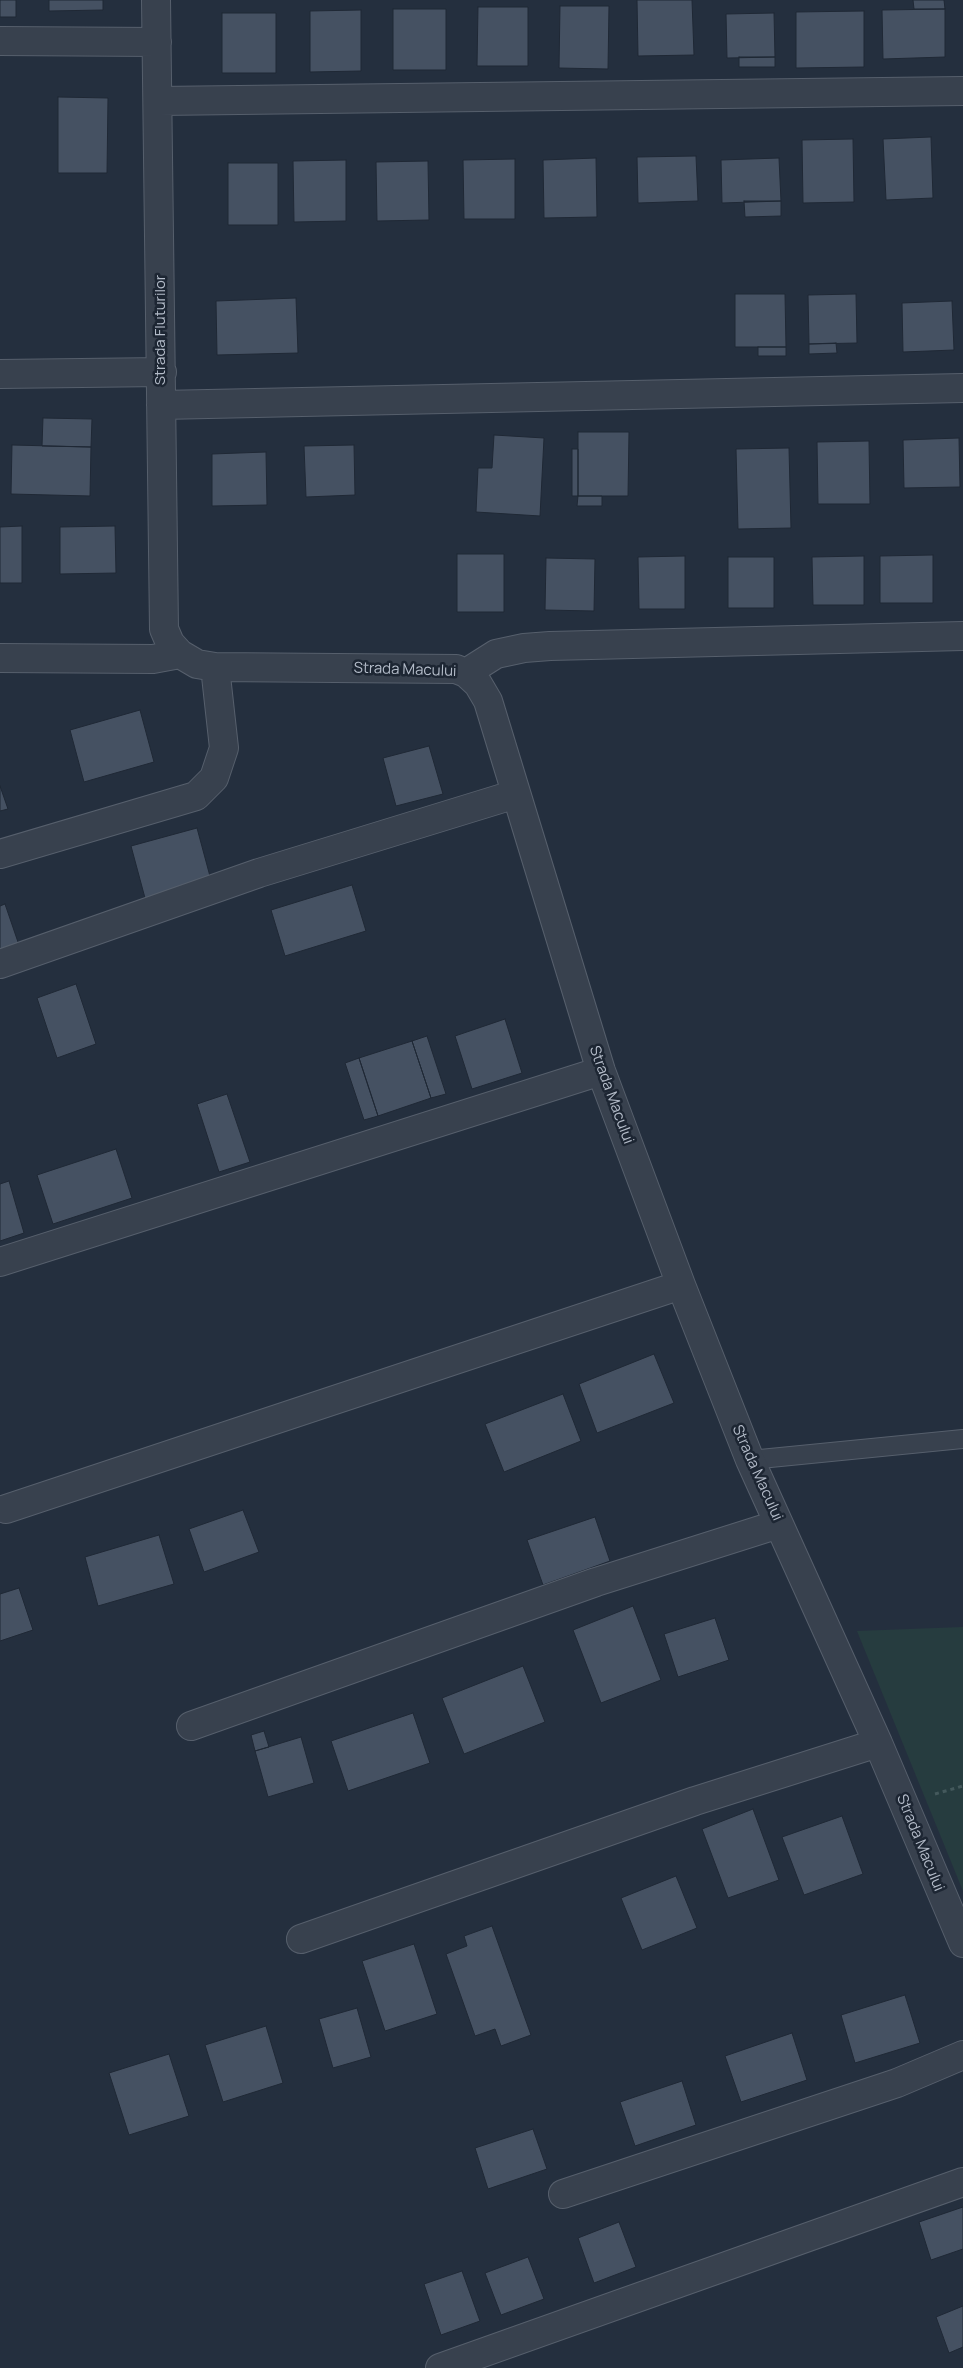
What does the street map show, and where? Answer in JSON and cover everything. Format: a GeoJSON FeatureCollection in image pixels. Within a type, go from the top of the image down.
{"type":"FeatureCollection","features":[{"type":"Feature","properties":{"kind":"street","name":"Strada Fluturilor"},"geometry":{"type":"LineString","coordinates":[[156,0],[159,101],[164,629],[170,644],[180,654]]}},
{"type":"Feature","properties":{"kind":"street"},"geometry":{"type":"LineString","coordinates":[[0,41],[157,42]]}},
{"type":"Feature","properties":{"kind":"street"},"geometry":{"type":"LineString","coordinates":[[159,101],[963,91]]}},
{"type":"Feature","properties":{"kind":"street"},"geometry":{"type":"LineString","coordinates":[[0,374],[162,372]]}},
{"type":"Feature","properties":{"kind":"street"},"geometry":{"type":"LineString","coordinates":[[161,405],[963,388]]}},
{"type":"Feature","properties":{"kind":"street"},"geometry":{"type":"LineString","coordinates":[[466,673],[496,654],[524,648],[550,646],[963,636]]}},
{"type":"Feature","properties":{"kind":"street"},"geometry":{"type":"LineString","coordinates":[[0,658],[153,659],[180,654]]}},
{"type":"Feature","properties":{"kind":"street","name":"Strada Macului"},"geometry":{"type":"LineString","coordinates":[[180,654],[197,664],[215,668],[456,669],[466,673],[478,684],[488,701],[601,1071],[681,1285],[750,1460],[878,1742],[963,1943]]}},
{"type":"Feature","properties":{"kind":"street"},"geometry":{"type":"LineString","coordinates":[[0,854],[196,796],[214,778],[224,748],[215,668]]}},
{"type":"Feature","properties":{"kind":"street"},"geometry":{"type":"LineString","coordinates":[[0,964],[259,873],[516,794]]}},
{"type":"Feature","properties":{"kind":"street"},"geometry":{"type":"LineString","coordinates":[[0,1262],[601,1071]]}},
{"type":"Feature","properties":{"kind":"street"},"geometry":{"type":"LineString","coordinates":[[6,1509],[681,1285]]}},
{"type":"Feature","properties":{"kind":"street"},"geometry":{"type":"LineString","coordinates":[[191,1726],[596,1582],[779,1524]]}},
{"type":"Feature","properties":{"kind":"street"},"geometry":{"type":"LineString","coordinates":[[301,1939],[695,1801],[878,1742]]}},
{"type":"Feature","properties":{"kind":"street"},"geometry":{"type":"LineString","coordinates":[[563,2194],[897,2084],[963,2055]]}},
{"type":"Feature","properties":{"kind":"street"},"geometry":{"type":"LineString","coordinates":[[440,2368],[963,2182]]}},
{"type":"Feature","properties":{"kind":"lane"},"geometry":{"type":"LineString","coordinates":[[750,1460],[963,1439]]}},
{"type":"Feature","properties":{"kind":"green space"},"geometry":{"type":"Polygon","coordinates":[[[963,1627],[963,1891],[857,1631],[963,1627]]]}},
{"type":"Feature","properties":{"kind":"building"},"geometry":{"type":"Polygon","coordinates":[[[0,0],[16,0],[16,17],[0,17],[0,0]]]}},
{"type":"Feature","properties":{"kind":"building"},"geometry":{"type":"Polygon","coordinates":[[[49,0],[103,0],[103,10],[49,11],[49,0]]]}},
{"type":"Feature","properties":{"kind":"building"},"geometry":{"type":"Polygon","coordinates":[[[637,0],[692,0],[694,55],[638,56],[637,0]]]}},
{"type":"Feature","properties":{"kind":"building"},"geometry":{"type":"Polygon","coordinates":[[[913,0],[944,0],[945,9],[914,9],[913,0]]]}},
{"type":"Feature","properties":{"kind":"building"},"geometry":{"type":"Polygon","coordinates":[[[560,6],[609,6],[608,69],[559,68],[560,6]]]}},
{"type":"Feature","properties":{"kind":"building"},"geometry":{"type":"Polygon","coordinates":[[[478,7],[528,7],[528,66],[477,66],[478,7]]]}},
{"type":"Feature","properties":{"kind":"building"},"geometry":{"type":"Polygon","coordinates":[[[393,9],[446,9],[446,70],[393,70],[393,9]]]}},
{"type":"Feature","properties":{"kind":"building"},"geometry":{"type":"Polygon","coordinates":[[[945,9],[945,57],[883,59],[882,10],[945,9]]]}},
{"type":"Feature","properties":{"kind":"building"},"geometry":{"type":"Polygon","coordinates":[[[361,10],[361,71],[310,72],[310,11],[361,10]]]}},
{"type":"Feature","properties":{"kind":"building"},"geometry":{"type":"Polygon","coordinates":[[[864,11],[864,67],[796,68],[796,12],[864,11]]]}},
{"type":"Feature","properties":{"kind":"building"},"geometry":{"type":"Polygon","coordinates":[[[222,13],[276,13],[276,73],[222,73],[222,13]]]}},
{"type":"Feature","properties":{"kind":"building"},"geometry":{"type":"Polygon","coordinates":[[[774,13],[775,57],[727,58],[726,14],[774,13]]]}},
{"type":"Feature","properties":{"kind":"building"},"geometry":{"type":"Polygon","coordinates":[[[739,57],[775,57],[775,67],[739,67],[739,57]]]}},
{"type":"Feature","properties":{"kind":"building"},"geometry":{"type":"Polygon","coordinates":[[[58,97],[108,98],[107,173],[58,173],[58,97]]]}},
{"type":"Feature","properties":{"kind":"building"},"geometry":{"type":"Polygon","coordinates":[[[931,137],[933,198],[886,200],[883,139],[931,137]]]}},
{"type":"Feature","properties":{"kind":"building"},"geometry":{"type":"Polygon","coordinates":[[[853,139],[854,202],[803,203],[802,140],[853,139]]]}},
{"type":"Feature","properties":{"kind":"building"},"geometry":{"type":"Polygon","coordinates":[[[696,156],[698,201],[638,203],[637,157],[696,156]]]}},
{"type":"Feature","properties":{"kind":"building"},"geometry":{"type":"Polygon","coordinates":[[[596,158],[597,217],[544,218],[543,160],[596,158]]]}},
{"type":"Feature","properties":{"kind":"building"},"geometry":{"type":"Polygon","coordinates":[[[779,158],[781,201],[722,203],[721,160],[779,158]]]}},
{"type":"Feature","properties":{"kind":"building"},"geometry":{"type":"Polygon","coordinates":[[[515,159],[515,219],[464,219],[463,160],[515,159]]]}},
{"type":"Feature","properties":{"kind":"building"},"geometry":{"type":"Polygon","coordinates":[[[346,160],[346,221],[294,222],[293,161],[346,160]]]}},
{"type":"Feature","properties":{"kind":"building"},"geometry":{"type":"Polygon","coordinates":[[[428,161],[429,220],[377,221],[376,162],[428,161]]]}},
{"type":"Feature","properties":{"kind":"building"},"geometry":{"type":"Polygon","coordinates":[[[228,163],[278,163],[278,225],[228,225],[228,163]]]}},
{"type":"Feature","properties":{"kind":"building"},"geometry":{"type":"Polygon","coordinates":[[[744,201],[781,201],[781,216],[745,217],[744,201]]]}},
{"type":"Feature","properties":{"kind":"building"},"geometry":{"type":"Polygon","coordinates":[[[735,294],[785,294],[786,347],[735,347],[735,294]]]}},
{"type":"Feature","properties":{"kind":"building"},"geometry":{"type":"Polygon","coordinates":[[[856,294],[857,343],[809,344],[808,295],[856,294]]]}},
{"type":"Feature","properties":{"kind":"building"},"geometry":{"type":"Polygon","coordinates":[[[296,298],[298,353],[217,355],[216,301],[296,298]]]}},
{"type":"Feature","properties":{"kind":"building"},"geometry":{"type":"Polygon","coordinates":[[[952,301],[954,350],[903,352],[902,303],[952,301]]]}},
{"type":"Feature","properties":{"kind":"building"},"geometry":{"type":"Polygon","coordinates":[[[836,343],[837,353],[809,354],[809,344],[836,343]]]}},
{"type":"Feature","properties":{"kind":"building"},"geometry":{"type":"Polygon","coordinates":[[[758,347],[786,347],[786,356],[758,356],[758,347]]]}},
{"type":"Feature","properties":{"kind":"building"},"geometry":{"type":"Polygon","coordinates":[[[43,418],[92,419],[91,447],[42,446],[43,418]]]}},
{"type":"Feature","properties":{"kind":"building"},"geometry":{"type":"Polygon","coordinates":[[[578,432],[629,432],[628,496],[578,496],[578,432]]]}},
{"type":"Feature","properties":{"kind":"building"},"geometry":{"type":"Polygon","coordinates":[[[494,435],[544,438],[540,516],[476,512],[478,468],[492,468],[494,435]]]}},
{"type":"Feature","properties":{"kind":"building"},"geometry":{"type":"Polygon","coordinates":[[[959,438],[960,487],[904,488],[903,440],[959,438]]]}},
{"type":"Feature","properties":{"kind":"building"},"geometry":{"type":"Polygon","coordinates":[[[869,441],[870,504],[818,504],[817,442],[869,441]]]}},
{"type":"Feature","properties":{"kind":"building"},"geometry":{"type":"Polygon","coordinates":[[[12,445],[91,447],[90,496],[11,494],[12,445]]]}},
{"type":"Feature","properties":{"kind":"building"},"geometry":{"type":"Polygon","coordinates":[[[354,445],[355,495],[306,497],[304,446],[354,445]]]}},
{"type":"Feature","properties":{"kind":"building"},"geometry":{"type":"Polygon","coordinates":[[[789,448],[791,528],[738,529],[736,449],[789,448]]]}},
{"type":"Feature","properties":{"kind":"building"},"geometry":{"type":"Polygon","coordinates":[[[572,449],[578,449],[578,496],[572,496],[572,449]]]}},
{"type":"Feature","properties":{"kind":"building"},"geometry":{"type":"Polygon","coordinates":[[[266,452],[267,505],[212,506],[212,454],[266,452]]]}},
{"type":"Feature","properties":{"kind":"building"},"geometry":{"type":"Polygon","coordinates":[[[578,496],[602,496],[602,506],[577,506],[578,496]]]}},
{"type":"Feature","properties":{"kind":"building"},"geometry":{"type":"Polygon","coordinates":[[[22,526],[22,583],[0,583],[0,527],[22,526]]]}},
{"type":"Feature","properties":{"kind":"building"},"geometry":{"type":"Polygon","coordinates":[[[115,526],[116,573],[60,574],[60,527],[115,526]]]}},
{"type":"Feature","properties":{"kind":"building"},"geometry":{"type":"Polygon","coordinates":[[[457,554],[504,554],[504,612],[457,612],[457,554]]]}},
{"type":"Feature","properties":{"kind":"building"},"geometry":{"type":"Polygon","coordinates":[[[933,555],[933,603],[880,603],[880,556],[933,555]]]}},
{"type":"Feature","properties":{"kind":"building"},"geometry":{"type":"Polygon","coordinates":[[[685,556],[685,609],[639,609],[638,557],[685,556]]]}},
{"type":"Feature","properties":{"kind":"building"},"geometry":{"type":"Polygon","coordinates":[[[864,556],[864,605],[813,605],[812,557],[864,556]]]}},
{"type":"Feature","properties":{"kind":"building"},"geometry":{"type":"Polygon","coordinates":[[[728,557],[774,557],[774,608],[728,608],[728,557]]]}},
{"type":"Feature","properties":{"kind":"building"},"geometry":{"type":"Polygon","coordinates":[[[546,558],[595,559],[594,611],[545,610],[546,558]]]}},
{"type":"Feature","properties":{"kind":"building"},"geometry":{"type":"Polygon","coordinates":[[[140,710],[154,762],[84,782],[70,730],[140,710]]]}},
{"type":"Feature","properties":{"kind":"building"},"geometry":{"type":"Polygon","coordinates":[[[429,746],[443,794],[396,806],[383,758],[429,746]]]}},
{"type":"Feature","properties":{"kind":"building"},"geometry":{"type":"Polygon","coordinates":[[[0,786],[8,809],[0,811],[0,786]]]}},
{"type":"Feature","properties":{"kind":"building"},"geometry":{"type":"Polygon","coordinates":[[[197,828],[211,880],[145,898],[131,846],[197,828]]]}},
{"type":"Feature","properties":{"kind":"building"},"geometry":{"type":"Polygon","coordinates":[[[352,885],[366,931],[285,956],[271,910],[352,885]]]}},
{"type":"Feature","properties":{"kind":"building"},"geometry":{"type":"Polygon","coordinates":[[[5,904],[19,945],[0,951],[0,906],[5,904]]]}},
{"type":"Feature","properties":{"kind":"building"},"geometry":{"type":"Polygon","coordinates":[[[76,984],[96,1044],[57,1058],[37,998],[76,984]]]}},
{"type":"Feature","properties":{"kind":"building"},"geometry":{"type":"Polygon","coordinates":[[[505,1019],[522,1073],[472,1089],[455,1036],[505,1019]]]}},
{"type":"Feature","properties":{"kind":"building"},"geometry":{"type":"Polygon","coordinates":[[[427,1036],[446,1094],[431,1098],[412,1041],[427,1036]]]}},
{"type":"Feature","properties":{"kind":"building"},"geometry":{"type":"Polygon","coordinates":[[[412,1041],[431,1098],[378,1116],[359,1058],[412,1041]]]}},
{"type":"Feature","properties":{"kind":"building"},"geometry":{"type":"Polygon","coordinates":[[[359,1058],[378,1116],[364,1120],[345,1063],[359,1058]]]}},
{"type":"Feature","properties":{"kind":"building"},"geometry":{"type":"Polygon","coordinates":[[[227,1094],[250,1162],[219,1172],[197,1104],[227,1094]]]}},
{"type":"Feature","properties":{"kind":"building"},"geometry":{"type":"Polygon","coordinates":[[[116,1149],[132,1198],[53,1224],[37,1175],[116,1149]]]}},
{"type":"Feature","properties":{"kind":"building"},"geometry":{"type":"Polygon","coordinates":[[[9,1181],[24,1233],[0,1241],[0,1184],[9,1181]]]}},
{"type":"Feature","properties":{"kind":"building"},"geometry":{"type":"Polygon","coordinates":[[[654,1354],[674,1403],[597,1433],[579,1384],[654,1354]]]}},
{"type":"Feature","properties":{"kind":"building"},"geometry":{"type":"Polygon","coordinates":[[[563,1394],[581,1441],[504,1472],[485,1424],[563,1394]]]}},
{"type":"Feature","properties":{"kind":"building"},"geometry":{"type":"Polygon","coordinates":[[[243,1510],[259,1552],[204,1572],[189,1529],[243,1510]]]}},
{"type":"Feature","properties":{"kind":"building"},"geometry":{"type":"Polygon","coordinates":[[[595,1517],[610,1561],[543,1585],[527,1540],[595,1517]]]}},
{"type":"Feature","properties":{"kind":"building"},"geometry":{"type":"Polygon","coordinates":[[[159,1535],[174,1584],[98,1606],[85,1557],[159,1535]]]}},
{"type":"Feature","properties":{"kind":"building"},"geometry":{"type":"Polygon","coordinates":[[[19,1588],[33,1630],[0,1641],[0,1594],[19,1588]]]}},
{"type":"Feature","properties":{"kind":"building"},"geometry":{"type":"Polygon","coordinates":[[[633,1606],[661,1680],[601,1703],[573,1630],[633,1606]]]}},
{"type":"Feature","properties":{"kind":"building"},"geometry":{"type":"Polygon","coordinates":[[[715,1618],[729,1660],[678,1677],[664,1634],[715,1618]]]}},
{"type":"Feature","properties":{"kind":"building"},"geometry":{"type":"Polygon","coordinates":[[[523,1666],[545,1722],[464,1754],[442,1698],[523,1666]]]}},
{"type":"Feature","properties":{"kind":"building"},"geometry":{"type":"Polygon","coordinates":[[[413,1713],[430,1763],[348,1791],[331,1741],[413,1713]]]}},
{"type":"Feature","properties":{"kind":"building"},"geometry":{"type":"Polygon","coordinates":[[[264,1731],[269,1747],[255,1751],[251,1735],[264,1731]]]}},
{"type":"Feature","properties":{"kind":"building"},"geometry":{"type":"Polygon","coordinates":[[[301,1737],[314,1783],[268,1797],[255,1751],[301,1737]]]}},
{"type":"Feature","properties":{"kind":"building"},"geometry":{"type":"Polygon","coordinates":[[[753,1809],[779,1880],[728,1898],[702,1829],[753,1809]]]}},
{"type":"Feature","properties":{"kind":"building"},"geometry":{"type":"Polygon","coordinates":[[[842,1816],[863,1874],[804,1895],[782,1837],[842,1816]]]}},
{"type":"Feature","properties":{"kind":"building"},"geometry":{"type":"Polygon","coordinates":[[[676,1876],[697,1928],[642,1950],[621,1898],[676,1876]]]}},
{"type":"Feature","properties":{"kind":"building"},"geometry":{"type":"Polygon","coordinates":[[[492,1926],[531,2035],[501,2046],[495,2029],[475,2036],[446,1954],[467,1946],[464,1936],[492,1926]]]}},
{"type":"Feature","properties":{"kind":"building"},"geometry":{"type":"Polygon","coordinates":[[[414,1944],[437,2014],[385,2031],[362,1961],[414,1944]]]}},
{"type":"Feature","properties":{"kind":"building"},"geometry":{"type":"Polygon","coordinates":[[[905,1995],[920,2043],[855,2063],[841,2015],[905,1995]]]}},
{"type":"Feature","properties":{"kind":"building"},"geometry":{"type":"Polygon","coordinates":[[[357,2008],[371,2057],[333,2068],[319,2019],[357,2008]]]}},
{"type":"Feature","properties":{"kind":"building"},"geometry":{"type":"Polygon","coordinates":[[[266,2026],[283,2083],[223,2102],[205,2045],[266,2026]]]}},
{"type":"Feature","properties":{"kind":"building"},"geometry":{"type":"Polygon","coordinates":[[[792,2033],[807,2080],[741,2102],[725,2056],[792,2033]]]}},
{"type":"Feature","properties":{"kind":"building"},"geometry":{"type":"Polygon","coordinates":[[[169,2054],[189,2116],[129,2135],[109,2073],[169,2054]]]}},
{"type":"Feature","properties":{"kind":"building"},"geometry":{"type":"Polygon","coordinates":[[[682,2081],[696,2125],[635,2146],[620,2102],[682,2081]]]}},
{"type":"Feature","properties":{"kind":"building"},"geometry":{"type":"Polygon","coordinates":[[[533,2129],[547,2169],[488,2189],[475,2148],[533,2129]]]}},
{"type":"Feature","properties":{"kind":"building"},"geometry":{"type":"Polygon","coordinates":[[[963,2207],[963,2249],[931,2260],[919,2222],[963,2207]]]}},
{"type":"Feature","properties":{"kind":"building"},"geometry":{"type":"Polygon","coordinates":[[[619,2222],[636,2267],[594,2283],[578,2238],[619,2222]]]}},
{"type":"Feature","properties":{"kind":"building"},"geometry":{"type":"Polygon","coordinates":[[[528,2257],[544,2299],[501,2315],[485,2273],[528,2257]]]}},
{"type":"Feature","properties":{"kind":"building"},"geometry":{"type":"Polygon","coordinates":[[[462,2271],[480,2321],[441,2335],[424,2284],[462,2271]]]}},
{"type":"Feature","properties":{"kind":"building"},"geometry":{"type":"Polygon","coordinates":[[[963,2306],[963,2347],[949,2353],[936,2317],[963,2306]]]}}]}
